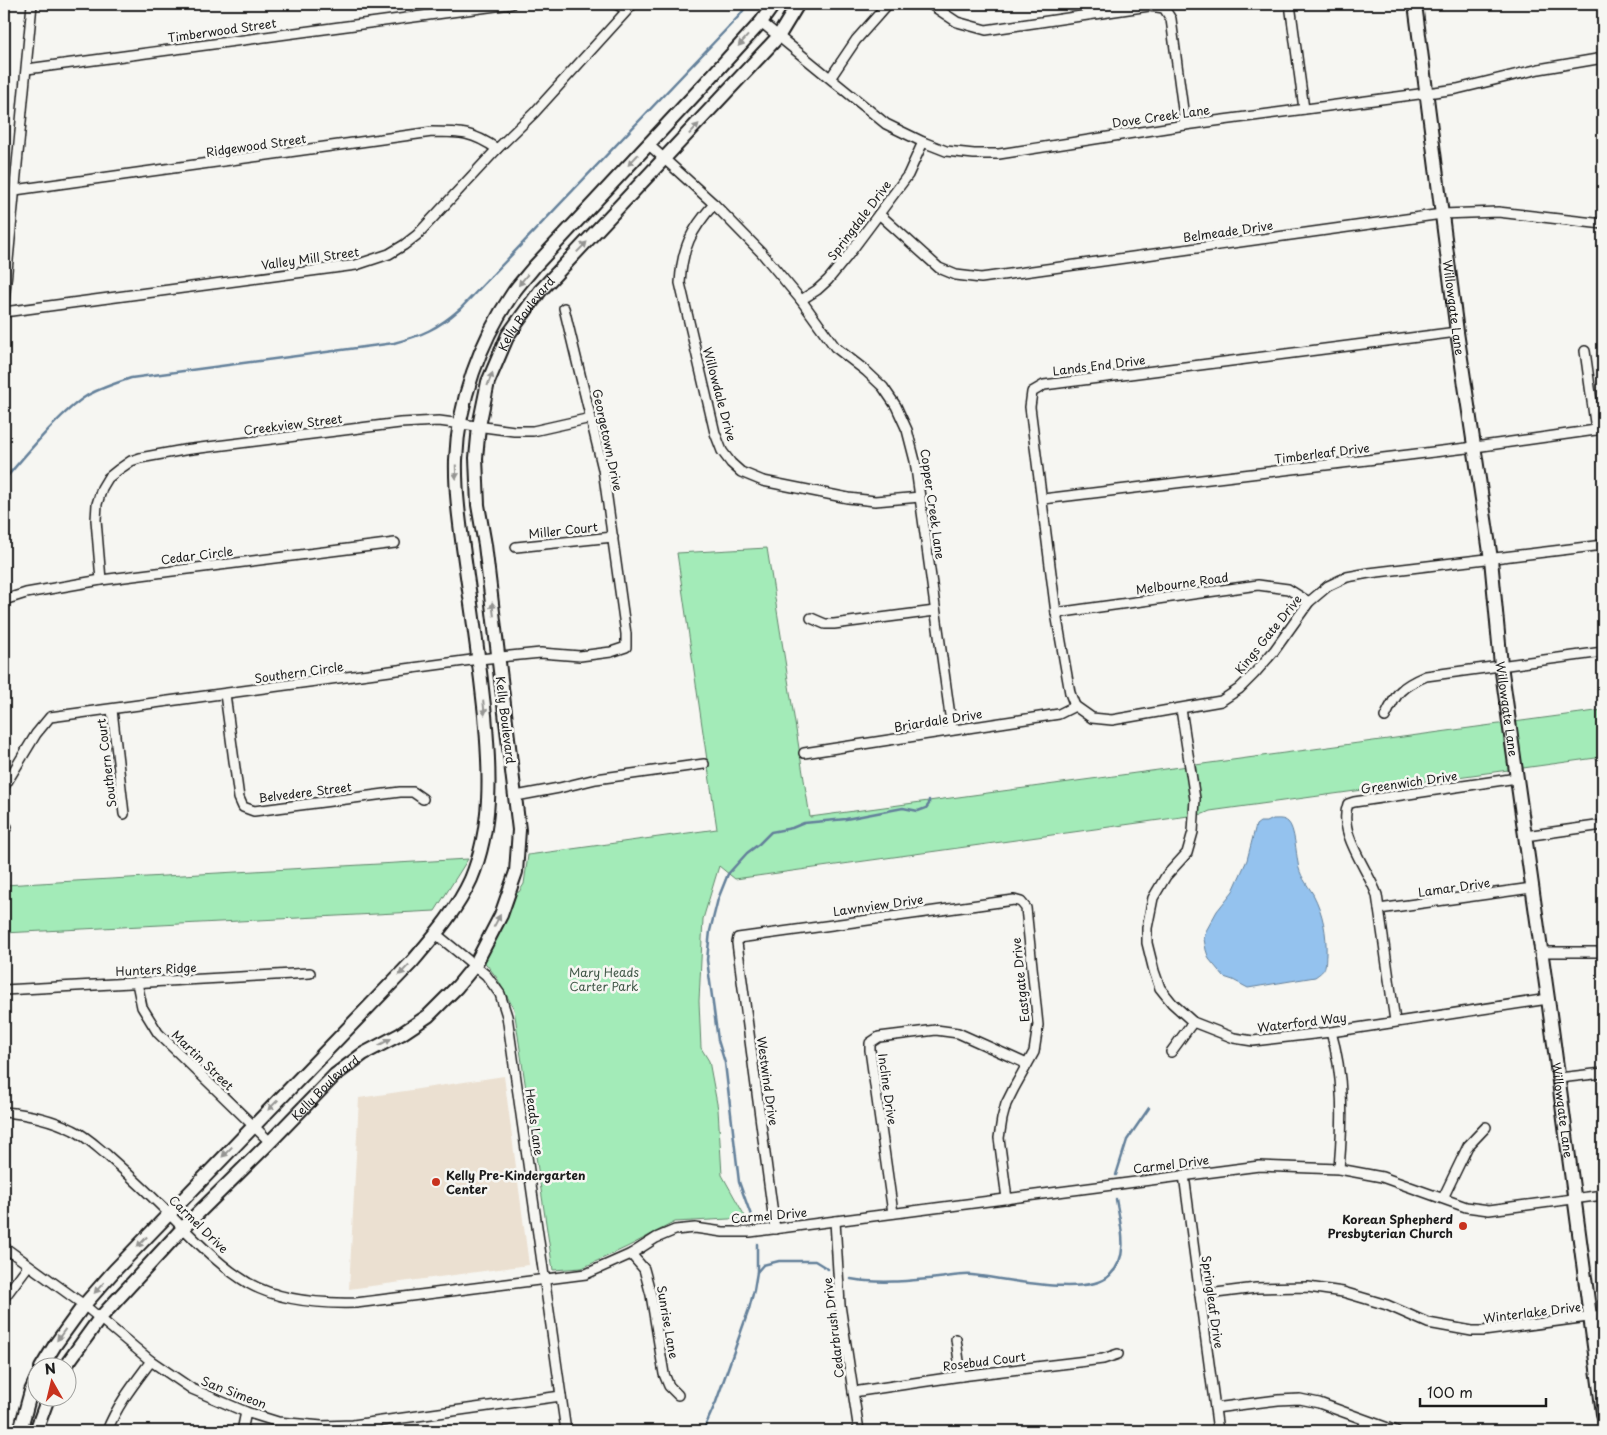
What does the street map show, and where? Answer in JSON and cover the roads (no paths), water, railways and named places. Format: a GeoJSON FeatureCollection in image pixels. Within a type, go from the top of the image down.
{"type":"FeatureCollection","features":[{"type":"Feature","properties":{"kind":"main road","name":"Kelly Boulevard"},"geometry":{"type":"LineString","coordinates":[[47,1358],[84,1305],[169,1213],[370,1007],[436,934],[458,903],[470,879],[480,851],[489,803],[490,774],[479,659],[457,491],[456,459],[460,423],[484,343],[513,293],[534,267],[701,88],[761,22],[774,4]]}},
{"type":"Feature","properties":{"kind":"main road","name":"Kelly Boulevard"},"geometry":{"type":"LineString","coordinates":[[71,1358],[100,1318],[183,1228],[335,1075],[364,1054],[401,1034],[428,1016],[475,965],[501,915],[516,872],[519,830],[485,545],[476,490],[478,426],[488,382],[508,335],[540,291],[665,160],[778,37],[798,4]]}},
{"type":"Feature","properties":{"kind":"main road","name":"Willowgate Lane"},"geometry":{"type":"LineString","coordinates":[[1415,4],[1457,332],[1491,559],[1501,665],[1559,1078],[1603,1414]]}},
{"type":"Feature","properties":{"kind":"main road"},"geometry":{"type":"LineString","coordinates":[[20,1431],[28,1402]]}},
{"type":"Feature","properties":{"kind":"main road"},"geometry":{"type":"LineString","coordinates":[[36,1431],[44,1408]]}},
{"type":"Feature","properties":{"kind":"street"},"geometry":{"type":"LineString","coordinates":[[4,303],[32,4]]}},
{"type":"Feature","properties":{"kind":"street","name":"Timberwood Street"},"geometry":{"type":"LineString","coordinates":[[27,69],[511,4]]}},
{"type":"Feature","properties":{"kind":"street"},"geometry":{"type":"LineString","coordinates":[[616,4],[630,7]]}},
{"type":"Feature","properties":{"kind":"street"},"geometry":{"type":"LineString","coordinates":[[831,78],[856,40],[888,4]]}},
{"type":"Feature","properties":{"kind":"street"},"geometry":{"type":"LineString","coordinates":[[930,4],[957,22],[972,28],[986,30],[1149,6],[1164,8],[1171,19],[1185,125]]}},
{"type":"Feature","properties":{"kind":"street"},"geometry":{"type":"LineString","coordinates":[[1290,4],[1304,110]]}},
{"type":"Feature","properties":{"kind":"street","name":"Valley Mill Street"},"geometry":{"type":"LineString","coordinates":[[4,312],[346,266],[371,261],[389,254],[417,235],[497,149],[534,113],[630,7]]}},
{"type":"Feature","properties":{"kind":"street","name":"Dove Creek Lane"},"geometry":{"type":"LineString","coordinates":[[761,22],[886,124],[922,142],[946,151],[974,154],[999,154],[1185,125],[1426,94],[1603,58]]}},
{"type":"Feature","properties":{"kind":"street","name":"Ridgewood Street"},"geometry":{"type":"LineString","coordinates":[[15,190],[432,132],[471,134],[497,149]]}},
{"type":"Feature","properties":{"kind":"street","name":"Springdale Drive"},"geometry":{"type":"LineString","coordinates":[[801,300],[828,280],[879,214],[908,175],[922,142]]}},
{"type":"Feature","properties":{"kind":"street","name":"Copper Creek Lane"},"geometry":{"type":"LineString","coordinates":[[648,144],[714,204],[779,272],[834,348],[866,371],[883,388],[896,406],[911,443],[952,730]]}},
{"type":"Feature","properties":{"kind":"street","name":"Willowdale Drive"},"geometry":{"type":"LineString","coordinates":[[714,204],[696,226],[687,244],[682,263],[680,283],[715,433],[722,451],[741,472],[763,481],[848,498],[876,500],[920,497]]}},
{"type":"Feature","properties":{"kind":"street","name":"Belmeade Drive"},"geometry":{"type":"LineString","coordinates":[[879,214],[939,268],[956,276],[981,278],[1442,214],[1498,212],[1603,224]]}},
{"type":"Feature","properties":{"kind":"street","name":"Georgetown Drive"},"geometry":{"type":"LineString","coordinates":[[564,308],[603,469],[626,639]]}},
{"type":"Feature","properties":{"kind":"street","name":"Lands End Drive"},"geometry":{"type":"LineString","coordinates":[[1075,706],[1070,693],[1056,613],[1030,406],[1032,392],[1044,385],[1457,332]]}},
{"type":"Feature","properties":{"kind":"street"},"geometry":{"type":"LineString","coordinates":[[1585,351],[1599,430]]}},
{"type":"Feature","properties":{"kind":"street","name":"Creekview Street"},"geometry":{"type":"LineString","coordinates":[[101,580],[96,520],[97,504],[102,488],[108,478],[131,461],[150,455],[400,423],[439,421],[514,431],[533,431],[591,418]]}},
{"type":"Feature","properties":{"kind":"street","name":"Timberleaf Drive"},"geometry":{"type":"LineString","coordinates":[[1043,499],[1475,447],[1599,430]]}},
{"type":"Feature","properties":{"kind":"street","name":"Miller Court"},"geometry":{"type":"LineString","coordinates":[[516,548],[612,537]]}},
{"type":"Feature","properties":{"kind":"street","name":"Cedar Circle"},"geometry":{"type":"LineString","coordinates":[[4,600],[26,593],[101,580],[396,543]]}},
{"type":"Feature","properties":{"kind":"street","name":"Kings Gate Drive"},"geometry":{"type":"LineString","coordinates":[[1075,706],[1092,718],[1112,720],[1221,701],[1239,689],[1274,650],[1309,602],[1328,586],[1347,577],[1603,544]]}},
{"type":"Feature","properties":{"kind":"street","name":"Melbourne Road"},"geometry":{"type":"LineString","coordinates":[[1056,613],[1258,585],[1288,589],[1309,602]]}},
{"type":"Feature","properties":{"kind":"street"},"geometry":{"type":"LineString","coordinates":[[811,618],[825,624],[834,624],[935,611]]}},
{"type":"Feature","properties":{"kind":"street","name":"Southern Circle"},"geometry":{"type":"LineString","coordinates":[[4,787],[36,734],[50,717],[479,659],[541,653],[580,656],[610,652],[626,647],[626,639]]}},
{"type":"Feature","properties":{"kind":"street"},"geometry":{"type":"LineString","coordinates":[[1385,717],[1396,694],[1411,682],[1426,676],[1603,652]]}},
{"type":"Feature","properties":{"kind":"street","name":"Belvedere Street"},"geometry":{"type":"LineString","coordinates":[[225,694],[239,798],[243,807],[254,811],[400,792],[413,792],[423,799]]}},
{"type":"Feature","properties":{"kind":"street","name":"Briardale Drive"},"geometry":{"type":"LineString","coordinates":[[804,753],[1059,714],[1075,706]]}},
{"type":"Feature","properties":{"kind":"street","name":"Waterford Way"},"geometry":{"type":"LineString","coordinates":[[1181,709],[1195,799],[1193,832],[1187,854],[1166,876],[1154,898],[1147,943],[1160,988],[1172,1003],[1193,1022],[1234,1038],[1253,1041],[1331,1032],[1548,999]]}},
{"type":"Feature","properties":{"kind":"street","name":"Southern Court"},"geometry":{"type":"LineString","coordinates":[[112,710],[124,814]]}},
{"type":"Feature","properties":{"kind":"street"},"geometry":{"type":"LineString","coordinates":[[516,796],[596,779],[704,764]]}},
{"type":"Feature","properties":{"kind":"street","name":"Greenwich Drive"},"geometry":{"type":"LineString","coordinates":[[1396,1021],[1379,909],[1373,883],[1357,857],[1351,840],[1346,811],[1348,804],[1517,778]]}},
{"type":"Feature","properties":{"kind":"street"},"geometry":{"type":"LineString","coordinates":[[1525,836],[1603,825]]}},
{"type":"Feature","properties":{"kind":"street","name":"Lamar Drive"},"geometry":{"type":"LineString","coordinates":[[1379,909],[1532,888]]}},
{"type":"Feature","properties":{"kind":"street","name":"Lawnview Drive"},"geometry":{"type":"LineString","coordinates":[[738,938],[1014,900],[1021,902]]}},
{"type":"Feature","properties":{"kind":"street","name":"Eastgate Drive"},"geometry":{"type":"LineString","coordinates":[[1007,1198],[999,1138],[1006,1104],[1034,1052],[1038,1025],[1026,908],[1021,902]]}},
{"type":"Feature","properties":{"kind":"street","name":"Heads Lane"},"geometry":{"type":"LineString","coordinates":[[436,934],[486,975],[500,994],[507,1016],[566,1431]]}},
{"type":"Feature","properties":{"kind":"street","name":"Westwind Drive"},"geometry":{"type":"LineString","coordinates":[[738,938],[737,943],[775,1229]]}},
{"type":"Feature","properties":{"kind":"street"},"geometry":{"type":"LineString","coordinates":[[1541,952],[1603,952]]}},
{"type":"Feature","properties":{"kind":"street","name":"Hunters Ridge"},"geometry":{"type":"LineString","coordinates":[[4,990],[310,973]]}},
{"type":"Feature","properties":{"kind":"street","name":"Martin Street"},"geometry":{"type":"LineString","coordinates":[[137,983],[142,1008],[158,1033],[270,1142]]}},
{"type":"Feature","properties":{"kind":"street"},"geometry":{"type":"LineString","coordinates":[[1171,1052],[1193,1022]]}},
{"type":"Feature","properties":{"kind":"street","name":"Incline Drive"},"geometry":{"type":"LineString","coordinates":[[893,1213],[870,1043],[879,1036],[936,1030],[958,1033],[1027,1064]]}},
{"type":"Feature","properties":{"kind":"street"},"geometry":{"type":"LineString","coordinates":[[1331,1032],[1342,1102],[1339,1168]]}},
{"type":"Feature","properties":{"kind":"street"},"geometry":{"type":"LineString","coordinates":[[1559,1078],[1603,1073]]}},
{"type":"Feature","properties":{"kind":"street","name":"Carmel Drive"},"geometry":{"type":"LineString","coordinates":[[4,1112],[22,1113],[45,1118],[74,1130],[91,1141],[146,1189],[217,1260],[249,1283],[275,1294],[326,1304],[356,1303],[586,1274],[631,1254],[656,1238],[675,1230],[695,1228],[723,1232],[750,1232],[1259,1166],[1339,1168],[1382,1177],[1466,1207],[1489,1210],[1603,1195]]}},
{"type":"Feature","properties":{"kind":"street"},"geometry":{"type":"LineString","coordinates":[[1443,1198],[1468,1146],[1486,1128]]}},
{"type":"Feature","properties":{"kind":"street","name":"Springleaf Drive"},"geometry":{"type":"LineString","coordinates":[[1184,1175],[1218,1431]]}},
{"type":"Feature","properties":{"kind":"street","name":"Cedarbrush Drive"},"geometry":{"type":"LineString","coordinates":[[835,1221],[840,1305],[860,1431]]}},
{"type":"Feature","properties":{"kind":"street","name":"San Simeon"},"geometry":{"type":"LineString","coordinates":[[4,1247],[84,1305],[151,1361],[192,1389],[246,1412],[278,1422],[322,1426],[353,1426],[561,1396]]}},
{"type":"Feature","properties":{"kind":"street","name":"Sunrise Lane"},"geometry":{"type":"LineString","coordinates":[[631,1254],[644,1269],[651,1295],[664,1374],[669,1386],[678,1395]]}},
{"type":"Feature","properties":{"kind":"street"},"geometry":{"type":"LineString","coordinates":[[4,1298],[28,1266]]}},
{"type":"Feature","properties":{"kind":"street","name":"Winterlake Drive"},"geometry":{"type":"LineString","coordinates":[[1200,1295],[1256,1288],[1308,1287],[1343,1292],[1387,1305],[1428,1323],[1483,1331],[1603,1316]]}},
{"type":"Feature","properties":{"kind":"street"},"geometry":{"type":"LineString","coordinates":[[956,1339],[961,1376]]}},
{"type":"Feature","properties":{"kind":"street","name":"Rosebud Court"},"geometry":{"type":"LineString","coordinates":[[853,1392],[961,1376],[1103,1359],[1118,1354]]}},
{"type":"Feature","properties":{"kind":"street"},"geometry":{"type":"LineString","coordinates":[[107,1431],[123,1397],[151,1361]]}},
{"type":"Feature","properties":{"kind":"street"},"geometry":{"type":"LineString","coordinates":[[1215,1408],[1300,1399],[1319,1403],[1396,1431]]}},
{"type":"Feature","properties":{"kind":"street"},"geometry":{"type":"LineString","coordinates":[[242,1431],[246,1412]]}},
{"type":"Feature","properties":{"kind":"street"},"geometry":{"type":"LineString","coordinates":[[1362,1431],[1366,1421]]}},
{"type":"Feature","properties":{"kind":"water"},"geometry":{"type":"Polygon","coordinates":[[[1273,819],[1286,821],[1292,830],[1300,872],[1313,894],[1324,924],[1326,939],[1325,965],[1322,972],[1315,977],[1248,988],[1224,977],[1209,959],[1204,939],[1206,931],[1217,911],[1233,891],[1247,860],[1256,825],[1273,819]]]}},
{"type":"Feature","properties":{"kind":"waterway"},"geometry":{"type":"LineString","coordinates":[[4,480],[66,412],[88,395],[114,384],[131,378],[394,343],[422,334],[444,322],[460,309],[739,16],[748,4]]}},
{"type":"Feature","properties":{"kind":"waterway"},"geometry":{"type":"LineString","coordinates":[[753,1221],[739,1182],[725,1063],[718,1040],[707,960],[710,931],[718,899],[728,874],[747,853],[771,832],[792,828],[804,823],[846,819],[903,808],[918,811],[926,808],[929,800]]}},
{"type":"Feature","properties":{"kind":"waterway"},"geometry":{"type":"LineString","coordinates":[[1116,1175],[1127,1140],[1149,1108]]}},
{"type":"Feature","properties":{"kind":"waterway"},"geometry":{"type":"LineString","coordinates":[[851,1279],[894,1282],[968,1275],[1044,1285],[1065,1286],[1099,1282],[1110,1275],[1116,1267],[1122,1249],[1116,1199]]}},
{"type":"Feature","properties":{"kind":"waterway"},"geometry":{"type":"LineString","coordinates":[[703,1431],[716,1402],[749,1309],[757,1272],[757,1244]]}},
{"type":"Feature","properties":{"kind":"waterway"},"geometry":{"type":"LineString","coordinates":[[757,1272],[763,1265],[779,1261],[815,1261],[828,1269]]}},
{"type":"Feature","properties":{"kind":"place","name":"Kelly Pre-Kindergarten Center"},"geometry":{"type":"Point","coordinates":[436,1182]}},
{"type":"Feature","properties":{"kind":"place","name":"Korean Sphepherd Presbyterian Church"},"geometry":{"type":"Point","coordinates":[1463,1226]}},
{"type":"Feature","properties":{"kind":"park label","name":"Mary Heads Carter Park"},"geometry":{"type":"Point","coordinates":[604,979]}}]}
